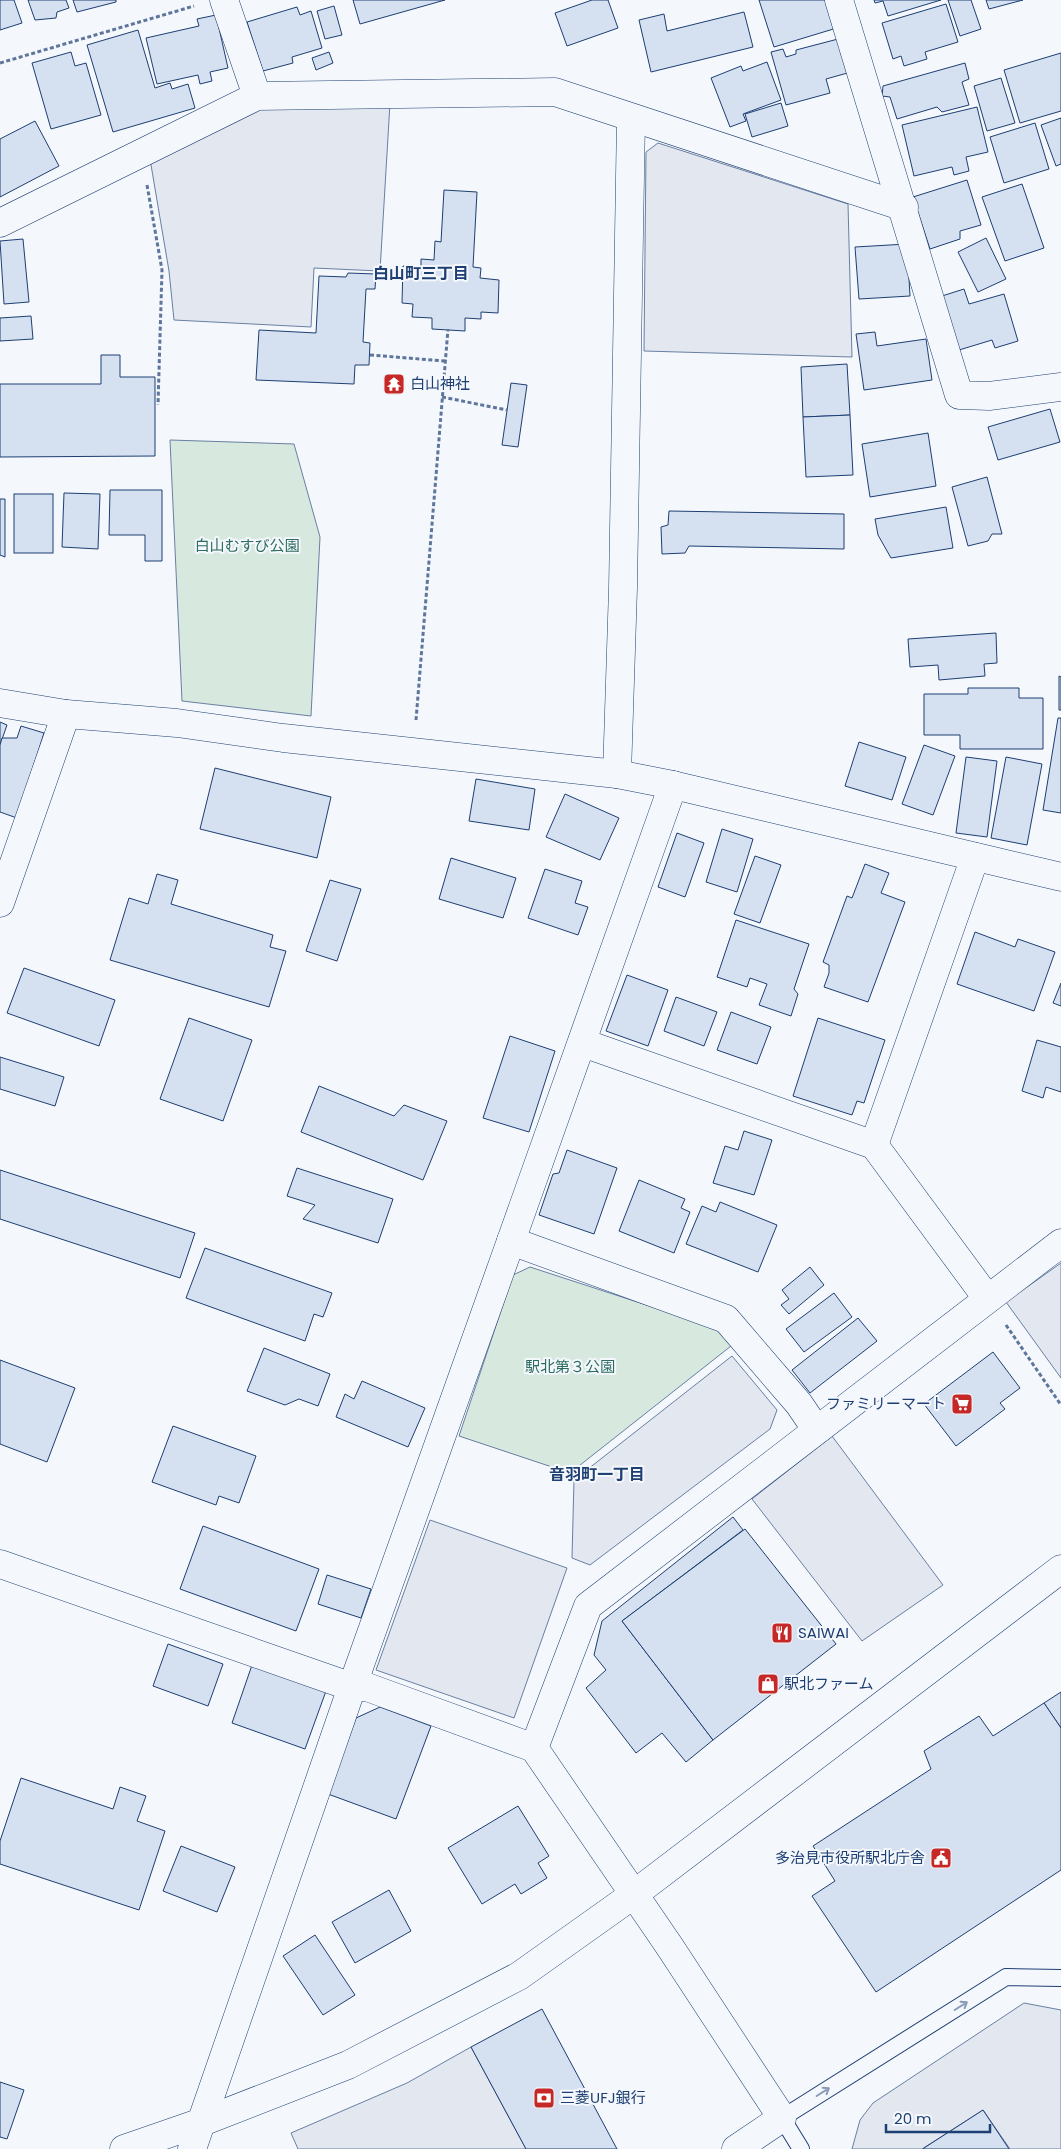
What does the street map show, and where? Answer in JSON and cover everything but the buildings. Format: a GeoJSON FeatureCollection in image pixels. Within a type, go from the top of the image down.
{"type":"FeatureCollection","features":[{"type":"Feature","properties":{"kind":"street"},"geometry":{"type":"LineString","coordinates":[[224,0],[257,96]]}},
{"type":"Feature","properties":{"kind":"street"},"geometry":{"type":"LineString","coordinates":[[839,0],[904,207],[959,395],[989,396],[1061,386]]}},
{"type":"Feature","properties":{"kind":"street"},"geometry":{"type":"LineString","coordinates":[[0,223],[257,96],[555,92],[904,207]]}},
{"type":"Feature","properties":{"kind":"street"},"geometry":{"type":"LineString","coordinates":[[617,774],[624,578],[631,118]]}},
{"type":"Feature","properties":{"kind":"street"},"geometry":{"type":"LineString","coordinates":[[0,702],[66,714],[177,723],[282,738],[617,774],[673,785],[1061,877]]}},
{"type":"Feature","properties":{"kind":"street"},"geometry":{"type":"LineString","coordinates":[[0,903],[66,714]]}},
{"type":"Feature","properties":{"kind":"street"},"geometry":{"type":"LineString","coordinates":[[192,2149],[352,1687],[583,1043],[673,785]]}},
{"type":"Feature","properties":{"kind":"street"},"geometry":{"type":"LineString","coordinates":[[874,1144],[975,857]]}},
{"type":"Feature","properties":{"kind":"street"},"geometry":{"type":"LineString","coordinates":[[583,1043],[874,1144],[987,1298]]}},
{"type":"Feature","properties":{"kind":"street"},"geometry":{"type":"LineString","coordinates":[[511,1241],[726,1319],[799,1404],[816,1429]]}},
{"type":"Feature","properties":{"kind":"street"},"geometry":{"type":"LineString","coordinates":[[534,1748],[588,1606],[816,1429],[1061,1243]]}},
{"type":"Feature","properties":{"kind":"street"},"geometry":{"type":"LineString","coordinates":[[0,1564],[352,1687],[367,1687],[534,1748],[782,2118],[736,2149]]}},
{"type":"Feature","properties":{"kind":"street"},"geometry":{"type":"LineString","coordinates":[[124,2149],[202,2122],[348,2065],[519,1976],[633,1895],[1061,1569]]}},
{"type":"Feature","properties":{"kind":"lane"},"geometry":{"type":"LineString","coordinates":[[800,2149],[782,2118],[1006,1977],[1061,1978]]}},
{"type":"Feature","properties":{"kind":"path"},"geometry":{"type":"LineString","coordinates":[[0,63],[195,6]]}},
{"type":"Feature","properties":{"kind":"path"},"geometry":{"type":"LineString","coordinates":[[141,152],[162,270],[158,404]]}},
{"type":"Feature","properties":{"kind":"path"},"geometry":{"type":"LineString","coordinates":[[415,727],[448,329]]}},
{"type":"Feature","properties":{"kind":"path"},"geometry":{"type":"LineString","coordinates":[[370,355],[445,361]]}},
{"type":"Feature","properties":{"kind":"path"},"geometry":{"type":"LineString","coordinates":[[442,397],[507,410]]}},
{"type":"Feature","properties":{"kind":"path"},"geometry":{"type":"LineString","coordinates":[[987,1298],[1061,1405]]}},
{"type":"Feature","properties":{"kind":"green space","name":"白山むすび公園"},"geometry":{"type":"Polygon","coordinates":[[[170,440],[294,444],[320,537],[311,716],[182,701],[170,440]]]}},
{"type":"Feature","properties":{"kind":"green space","name":"駅北第３公園"},"geometry":{"type":"Polygon","coordinates":[[[530,1267],[717,1328],[731,1346],[570,1473],[459,1436],[513,1275],[530,1267]]]}},
{"type":"Feature","properties":{"kind":"shaded area"},"geometry":{"type":"Polygon","coordinates":[[[390,103],[380,271],[314,268],[311,327],[174,320],[169,271],[150,159],[254,109],[390,103]]]}},
{"type":"Feature","properties":{"kind":"shaded area"},"geometry":{"type":"Polygon","coordinates":[[[658,143],[848,204],[852,357],[644,351],[646,152],[658,143]]]}},
{"type":"Feature","properties":{"kind":"shaded area"},"geometry":{"type":"Polygon","coordinates":[[[1061,1263],[1061,1378],[1006,1302],[1061,1263]]]}},
{"type":"Feature","properties":{"kind":"shaded area"},"geometry":{"type":"Polygon","coordinates":[[[732,1356],[777,1410],[770,1429],[590,1565],[572,1558],[574,1480],[732,1356]]]}},
{"type":"Feature","properties":{"kind":"shaded area"},"geometry":{"type":"Polygon","coordinates":[[[832,1436],[943,1585],[862,1641],[752,1499],[832,1436]]]}},
{"type":"Feature","properties":{"kind":"shaded area"},"geometry":{"type":"Polygon","coordinates":[[[430,1520],[567,1568],[514,1718],[376,1670],[430,1520]]]}},
{"type":"Feature","properties":{"kind":"shaded area"},"geometry":{"type":"Polygon","coordinates":[[[1024,2003],[1061,2010],[1061,2149],[1010,2149],[983,2110],[922,2149],[852,2149],[860,2120],[873,2103],[1024,2003]]]}},
{"type":"Feature","properties":{"kind":"shaded area"},"geometry":{"type":"Polygon","coordinates":[[[471,2047],[526,2149],[298,2149],[291,2133],[407,2083],[471,2047]]]}},
{"type":"Feature","properties":{"kind":"place","name":"白山神社"},"geometry":{"type":"Point","coordinates":[394,384]}},
{"type":"Feature","properties":{"kind":"place","name":"ファミリーマート"},"geometry":{"type":"Point","coordinates":[962,1404]}},
{"type":"Feature","properties":{"kind":"place","name":"SAIWAI"},"geometry":{"type":"Point","coordinates":[782,1633]}},
{"type":"Feature","properties":{"kind":"place","name":"駅北ファーム"},"geometry":{"type":"Point","coordinates":[768,1684]}},
{"type":"Feature","properties":{"kind":"place","name":"多治見市役所駅北庁舎"},"geometry":{"type":"Point","coordinates":[941,1858]}},
{"type":"Feature","properties":{"kind":"place","name":"三菱UFJ銀行"},"geometry":{"type":"Point","coordinates":[544,2098]}},
{"type":"Feature","properties":{"kind":"district","name":"白山町三丁目"},"geometry":{"type":"Point","coordinates":[421,273]}},
{"type":"Feature","properties":{"kind":"district","name":"音羽町一丁目"},"geometry":{"type":"Point","coordinates":[597,1474]}}]}
